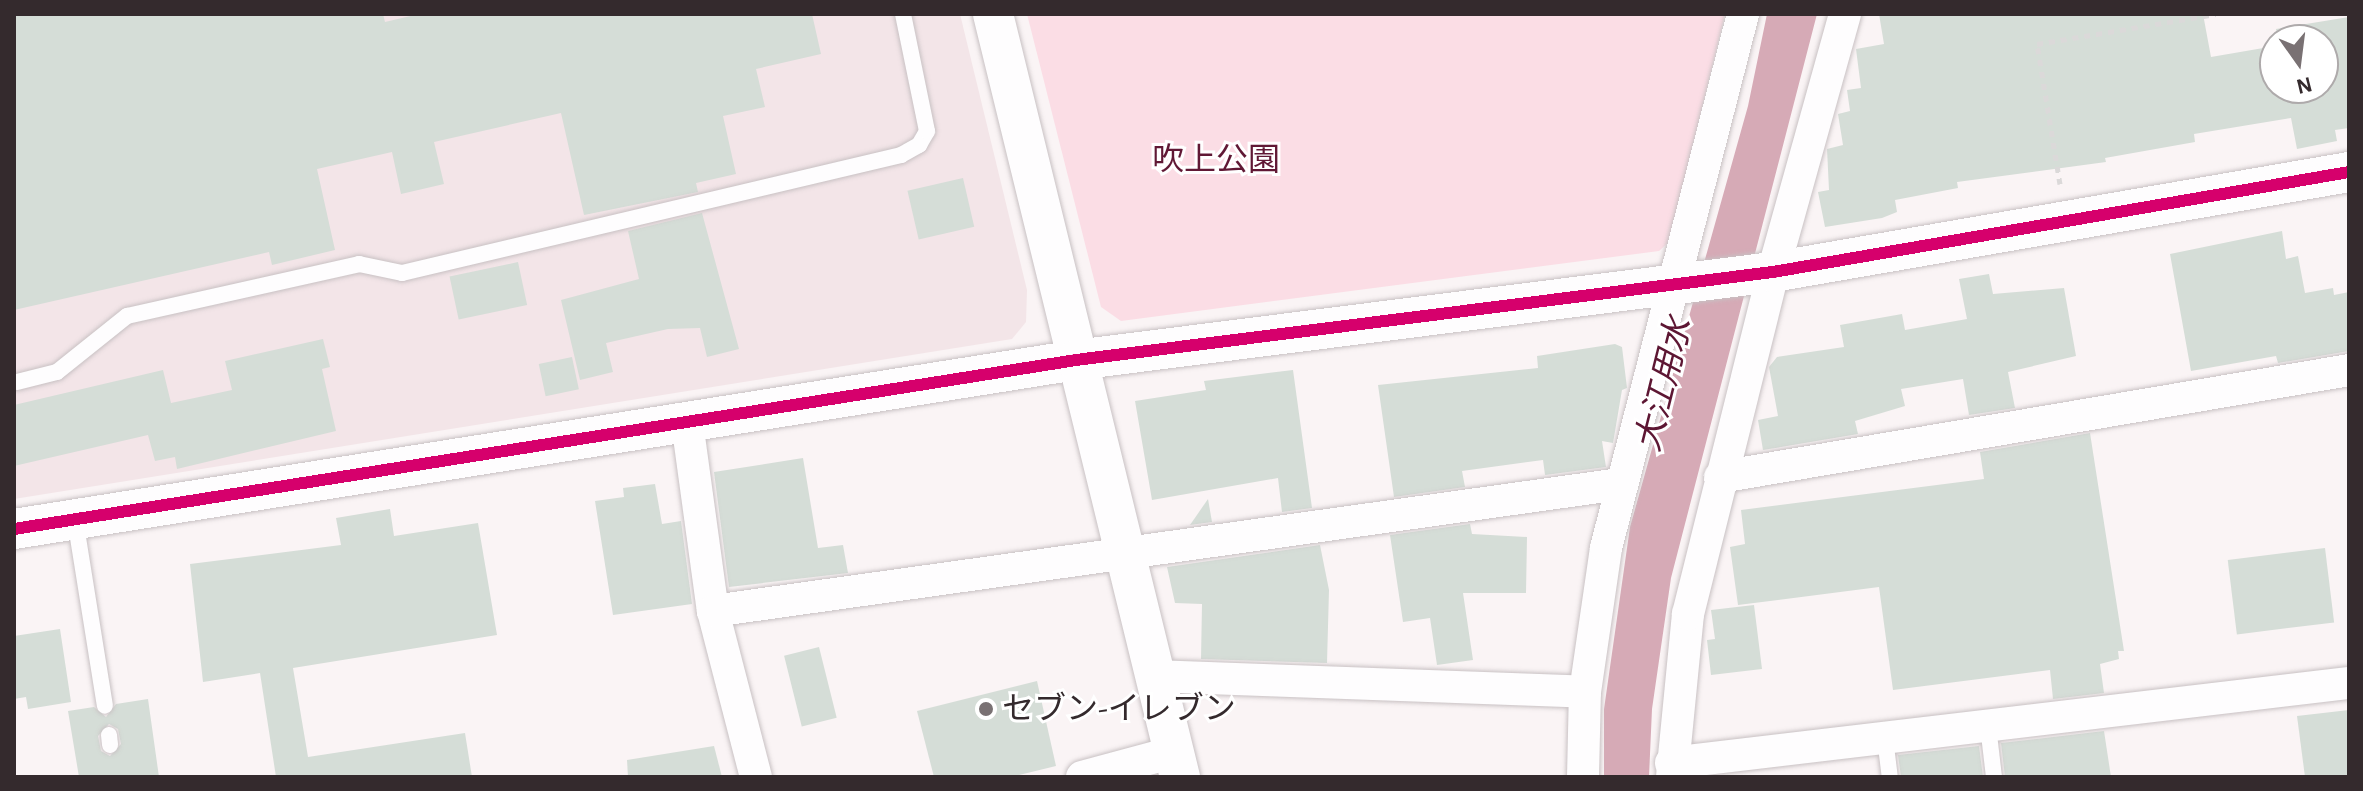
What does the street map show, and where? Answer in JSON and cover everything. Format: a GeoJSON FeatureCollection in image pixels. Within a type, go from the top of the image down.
{"type":"FeatureCollection","features":[{"type":"Feature","properties":{"kind":"street"},"geometry":{"type":"LineString","coordinates":[[993,14],[1177,765],[1082,777]]}},
{"type":"Feature","properties":{"kind":"street"},"geometry":{"type":"LineString","coordinates":[[1583,777],[1585,692],[1620,484],[1679,283],[1743,14]]}},
{"type":"Feature","properties":{"kind":"street"},"geometry":{"type":"LineString","coordinates":[[1845,14],[1768,272],[1688,614],[1672,770],[1885,738],[2349,683]]}},
{"type":"Feature","properties":{"kind":"street"},"geometry":{"type":"LineString","coordinates":[[14,529],[1076,360],[1768,272],[2349,172]]}},
{"type":"Feature","properties":{"kind":"street"},"geometry":{"type":"LineString","coordinates":[[1720,477],[2349,370]]}},
{"type":"Feature","properties":{"kind":"street"},"geometry":{"type":"LineString","coordinates":[[687,422],[713,611],[756,777]]}},
{"type":"Feature","properties":{"kind":"street"},"geometry":{"type":"LineString","coordinates":[[713,611],[1124,551],[1620,484]]}},
{"type":"Feature","properties":{"kind":"street"},"geometry":{"type":"LineString","coordinates":[[1155,676],[1585,692]]}},
{"type":"Feature","properties":{"kind":"lane"},"geometry":{"type":"LineString","coordinates":[[17,382],[57,372],[127,316],[359,264],[402,273],[901,155],[919,145],[927,131],[903,14]]}},
{"type":"Feature","properties":{"kind":"lane"},"geometry":{"type":"LineString","coordinates":[[75,519],[105,706]]}},
{"type":"Feature","properties":{"kind":"lane"},"geometry":{"type":"LineString","coordinates":[[1988,726],[1994,777]]}},
{"type":"Feature","properties":{"kind":"lane"},"geometry":{"type":"LineString","coordinates":[[1885,738],[1890,777]]}},
{"type":"Feature","properties":{"kind":"path"},"geometry":{"type":"LineString","coordinates":[[2066,221],[2037,44],[2216,14]]}},
{"type":"Feature","properties":{"kind":"shaded area"},"geometry":{"type":"Polygon","coordinates":[[[14,14],[960,14],[1027,290],[1026,322],[1012,339],[14,499],[14,14]]]}},
{"type":"Feature","properties":{"kind":"shaded area"},"geometry":{"type":"Polygon","coordinates":[[[1767,14],[1817,14],[1671,578],[1652,709],[1649,777],[1604,777],[1604,709],[1630,527],[1748,106],[1767,14]]]}},
{"type":"Feature","properties":{"kind":"green space","name":"吹上公園"},"geometry":{"type":"Polygon","coordinates":[[[1027,14],[1725,14],[1669,242],[1659,251],[1121,321],[1101,307],[1027,14]]]}},
{"type":"Feature","properties":{"kind":"building"},"geometry":{"type":"Polygon","coordinates":[[[14,14],[383,14],[385,22],[419,14],[812,14],[821,54],[756,69],[765,107],[723,116],[736,174],[696,183],[698,192],[584,215],[561,113],[434,142],[444,184],[401,194],[392,152],[317,169],[335,250],[272,265],[269,252],[14,310],[14,14]]]}},
{"type":"Feature","properties":{"kind":"building"},"geometry":{"type":"Polygon","coordinates":[[[1879,14],[2203,14],[2211,57],[2259,49],[2259,104],[2339,104],[2339,24],[2306,24],[2349,17],[2349,128],[2335,130],[2337,141],[2297,149],[2291,118],[2194,134],[2195,142],[2105,158],[2106,162],[1957,182],[1958,188],[1895,200],[1897,212],[1882,218],[1825,227],[1818,192],[1829,190],[1827,149],[1843,145],[1838,114],[1850,111],[1847,90],[1861,88],[1856,49],[1884,44],[1879,14]]]}},
{"type":"Feature","properties":{"kind":"building"},"geometry":{"type":"Polygon","coordinates":[[[963,178],[974,227],[919,240],[907,191],[963,178]]]}},
{"type":"Feature","properties":{"kind":"building"},"geometry":{"type":"Polygon","coordinates":[[[702,213],[739,349],[707,357],[700,328],[668,329],[606,343],[613,372],[580,380],[561,300],[639,279],[628,231],[702,213]]]}},
{"type":"Feature","properties":{"kind":"building"},"geometry":{"type":"Polygon","coordinates":[[[2282,231],[2286,259],[2298,256],[2305,293],[2333,288],[2334,295],[2349,292],[2349,351],[2278,363],[2276,356],[2191,371],[2170,254],[2282,231]]]}},
{"type":"Feature","properties":{"kind":"building"},"geometry":{"type":"Polygon","coordinates":[[[518,262],[527,305],[459,320],[450,277],[518,262]]]}},
{"type":"Feature","properties":{"kind":"building"},"geometry":{"type":"Polygon","coordinates":[[[1989,274],[1993,294],[2064,288],[2076,356],[2008,372],[2015,408],[1969,415],[1963,379],[1901,389],[1905,406],[1855,421],[1858,434],[1763,450],[1758,420],[1778,416],[1769,367],[1777,357],[1844,347],[1840,325],[1902,314],[1905,330],[1967,319],[1959,279],[1989,274]]]}},
{"type":"Feature","properties":{"kind":"building"},"geometry":{"type":"Polygon","coordinates":[[[323,339],[330,367],[322,369],[336,431],[177,469],[175,457],[155,461],[148,435],[14,466],[14,405],[163,370],[171,403],[232,390],[225,361],[323,339]]]}},
{"type":"Feature","properties":{"kind":"building"},"geometry":{"type":"Polygon","coordinates":[[[1615,344],[1622,347],[1627,388],[1622,390],[1613,443],[1602,441],[1606,467],[1545,475],[1543,460],[1462,471],[1465,487],[1394,497],[1378,385],[1538,368],[1537,356],[1615,344]]]}},
{"type":"Feature","properties":{"kind":"building"},"geometry":{"type":"Polygon","coordinates":[[[572,357],[579,389],[546,396],[539,364],[572,357]]]}},
{"type":"Feature","properties":{"kind":"building"},"geometry":{"type":"Polygon","coordinates":[[[1293,370],[1312,508],[1282,512],[1278,478],[1152,500],[1135,401],[1206,390],[1204,381],[1293,370]]]}},
{"type":"Feature","properties":{"kind":"building"},"geometry":{"type":"Polygon","coordinates":[[[2090,433],[2124,651],[2118,651],[2119,659],[2100,664],[2104,693],[2053,699],[2050,670],[1893,690],[1879,587],[1738,605],[1730,547],[1745,544],[1741,510],[1984,479],[1980,452],[2090,433]]]}},
{"type":"Feature","properties":{"kind":"building"},"geometry":{"type":"Polygon","coordinates":[[[803,458],[818,548],[843,545],[848,573],[729,587],[714,472],[803,458]]]}},
{"type":"Feature","properties":{"kind":"building"},"geometry":{"type":"Polygon","coordinates":[[[655,484],[662,524],[681,521],[692,604],[613,615],[595,501],[624,497],[623,488],[655,484]]]}},
{"type":"Feature","properties":{"kind":"building"},"geometry":{"type":"Polygon","coordinates":[[[1208,499],[1212,522],[1190,525],[1208,499]]]}},
{"type":"Feature","properties":{"kind":"building"},"geometry":{"type":"Polygon","coordinates":[[[390,509],[394,536],[478,523],[497,635],[293,668],[308,757],[465,733],[472,777],[276,777],[260,673],[203,682],[190,564],[341,545],[336,518],[390,509]]]}},
{"type":"Feature","properties":{"kind":"building"},"geometry":{"type":"Polygon","coordinates":[[[1470,524],[1472,534],[1527,537],[1526,593],[1463,593],[1473,660],[1437,665],[1430,618],[1403,622],[1390,535],[1470,524]]]}},
{"type":"Feature","properties":{"kind":"building"},"geometry":{"type":"Polygon","coordinates":[[[1320,545],[1329,590],[1327,663],[1201,659],[1202,604],[1175,603],[1167,567],[1320,545]]]}},
{"type":"Feature","properties":{"kind":"building"},"geometry":{"type":"Polygon","coordinates":[[[2325,548],[2334,622],[2237,634],[2228,560],[2325,548]]]}},
{"type":"Feature","properties":{"kind":"building"},"geometry":{"type":"Polygon","coordinates":[[[1754,605],[1762,669],[1711,675],[1707,640],[1715,639],[1711,610],[1754,605]]]}},
{"type":"Feature","properties":{"kind":"building"},"geometry":{"type":"Polygon","coordinates":[[[60,629],[71,702],[28,709],[26,697],[14,699],[14,636],[60,629]]]}},
{"type":"Feature","properties":{"kind":"building"},"geometry":{"type":"Polygon","coordinates":[[[819,647],[837,718],[802,727],[784,656],[819,647]]]}},
{"type":"Feature","properties":{"kind":"building"},"geometry":{"type":"Polygon","coordinates":[[[1037,681],[1056,766],[1011,777],[934,777],[917,711],[1037,681]]]}},
{"type":"Feature","properties":{"kind":"building"},"geometry":{"type":"Polygon","coordinates":[[[148,699],[159,777],[79,777],[68,711],[94,707],[106,717],[116,704],[148,699]],[[109,724],[98,736],[101,751],[110,756],[121,744],[118,729],[109,724]]]}},
{"type":"Feature","properties":{"kind":"building"},"geometry":{"type":"Polygon","coordinates":[[[2349,710],[2349,777],[2305,777],[2297,716],[2349,710]]]}},
{"type":"Feature","properties":{"kind":"building"},"geometry":{"type":"Polygon","coordinates":[[[2104,731],[2111,777],[2005,777],[2001,743],[2104,731]]]}},
{"type":"Feature","properties":{"kind":"building"},"geometry":{"type":"Polygon","coordinates":[[[714,746],[722,777],[628,777],[627,760],[714,746]]]}},
{"type":"Feature","properties":{"kind":"building"},"geometry":{"type":"Polygon","coordinates":[[[1979,746],[1983,777],[1901,777],[1898,755],[1979,746]]]}},
{"type":"Feature","properties":{"kind":"cycle path"},"geometry":{"type":"LineString","coordinates":[[14,529],[1076,360],[1773,272],[2349,172]]}},
{"type":"Feature","properties":{"kind":"place","name":"セブン-イレブン"},"geometry":{"type":"Point","coordinates":[986,709]}},
{"type":"Feature","properties":{"kind":"water label","name":"大江用水"},"geometry":{"type":"Point","coordinates":[1665,385]}}]}
